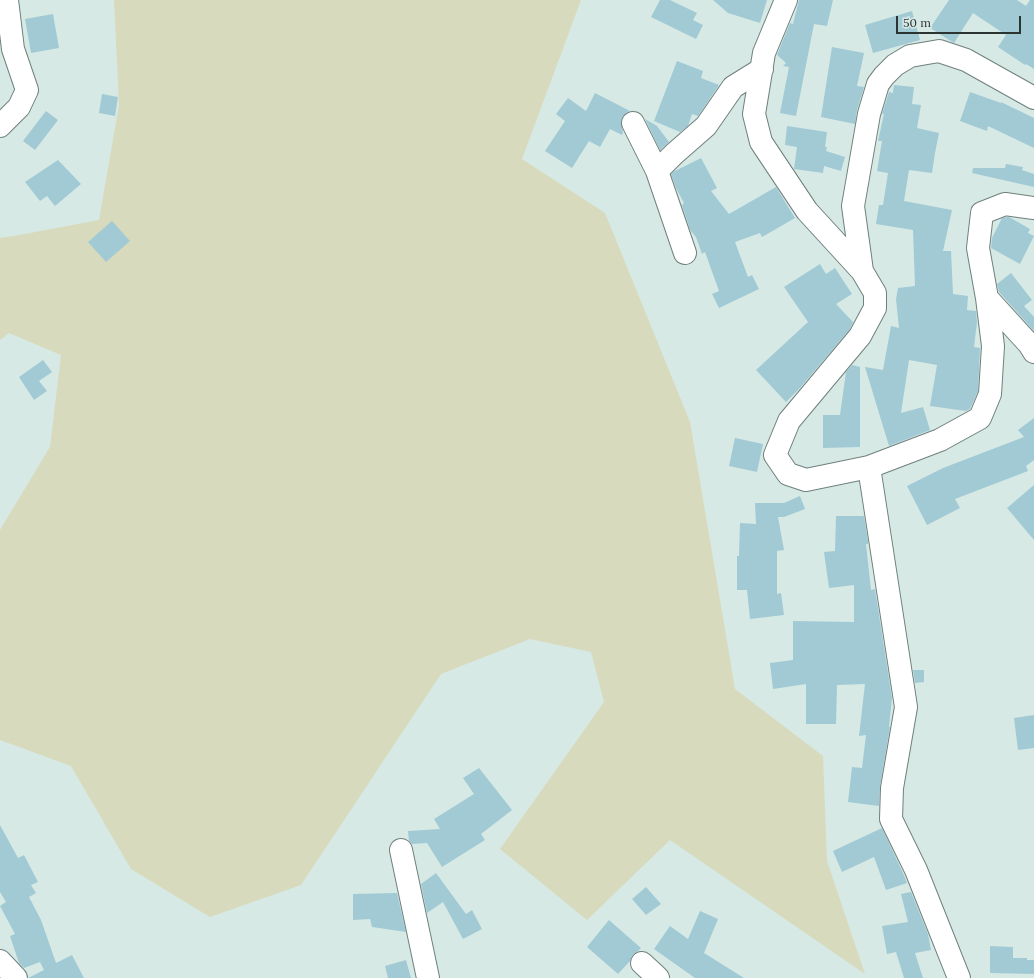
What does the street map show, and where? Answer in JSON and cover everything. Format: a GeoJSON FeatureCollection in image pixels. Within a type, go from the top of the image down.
{"type":"FeatureCollection","features":[{"type":"Feature","properties":{"kind":"street"},"geometry":{"type":"LineString","coordinates":[[0,126],[19,107],[27,90],[13,49],[7,0]]}},
{"type":"Feature","properties":{"kind":"street"},"geometry":{"type":"LineString","coordinates":[[786,0],[764,53],[754,114],[761,142],[807,211],[862,271],[874,293],[875,308],[860,336],[789,421],[775,455],[788,474],[806,480],[869,467],[940,440],[980,418],[990,394],[993,346],[987,298],[978,248],[982,213],[1005,204],[1034,208]]}},
{"type":"Feature","properties":{"kind":"street"},"geometry":{"type":"LineString","coordinates":[[862,271],[853,206],[869,114],[878,84],[884,76],[895,65],[910,56],[939,51],[966,60],[1034,98]]}},
{"type":"Feature","properties":{"kind":"street"},"geometry":{"type":"LineString","coordinates":[[657,171],[706,126],[732,87],[762,69]]}},
{"type":"Feature","properties":{"kind":"street"},"geometry":{"type":"LineString","coordinates":[[633,123],[657,171],[685,253]]}},
{"type":"Feature","properties":{"kind":"street"},"geometry":{"type":"LineString","coordinates":[[987,298],[1029,344],[1034,352]]}},
{"type":"Feature","properties":{"kind":"street"},"geometry":{"type":"LineString","coordinates":[[869,467],[906,707],[892,788],[891,819],[916,870],[959,978]]}},
{"type":"Feature","properties":{"kind":"street"},"geometry":{"type":"LineString","coordinates":[[401,850],[428,978]]}},
{"type":"Feature","properties":{"kind":"street"},"geometry":{"type":"LineString","coordinates":[[0,961],[16,978]]}},
{"type":"Feature","properties":{"kind":"street"},"geometry":{"type":"LineString","coordinates":[[642,963],[658,978]]}},
{"type":"Feature","properties":{"kind":"green space"},"geometry":{"type":"Polygon","coordinates":[[[114,0],[581,0],[522,159],[605,213],[690,422],[735,689],[823,756],[827,861],[865,974],[670,840],[587,920],[500,849],[604,702],[591,652],[530,639],[441,674],[301,885],[210,917],[131,869],[71,766],[0,740],[0,530],[50,447],[61,355],[9,333],[0,340],[0,238],[99,220],[119,105],[114,0]]]}},
{"type":"Feature","properties":{"kind":"building"},"geometry":{"type":"Polygon","coordinates":[[[660,0],[670,0],[697,13],[693,20],[703,25],[696,39],[651,17],[660,0]]]}},
{"type":"Feature","properties":{"kind":"building"},"geometry":{"type":"Polygon","coordinates":[[[713,0],[767,0],[760,23],[728,13],[713,0]]]}},
{"type":"Feature","properties":{"kind":"building"},"geometry":{"type":"Polygon","coordinates":[[[799,0],[833,0],[827,26],[814,24],[796,116],[780,113],[789,67],[783,66],[786,63],[777,55],[790,23],[793,24],[799,0]]]}},
{"type":"Feature","properties":{"kind":"building"},"geometry":{"type":"Polygon","coordinates":[[[949,0],[1017,0],[1026,6],[1030,0],[1034,0],[1034,69],[1026,64],[1025,65],[998,47],[1006,35],[973,13],[954,43],[930,28],[949,0]]]}},
{"type":"Feature","properties":{"kind":"building"},"geometry":{"type":"Polygon","coordinates":[[[912,11],[920,40],[873,53],[865,25],[912,11]]]}},
{"type":"Feature","properties":{"kind":"building"},"geometry":{"type":"Polygon","coordinates":[[[53,14],[59,48],[31,53],[25,19],[53,14]]]}},
{"type":"Feature","properties":{"kind":"building"},"geometry":{"type":"Polygon","coordinates":[[[832,47],[864,53],[857,86],[864,87],[857,110],[855,124],[821,117],[832,47]]]}},
{"type":"Feature","properties":{"kind":"building"},"geometry":{"type":"Polygon","coordinates":[[[677,61],[703,71],[701,78],[719,85],[698,116],[692,114],[688,126],[680,132],[654,121],[677,61]]]}},
{"type":"Feature","properties":{"kind":"building"},"geometry":{"type":"Polygon","coordinates":[[[894,85],[914,87],[912,104],[921,105],[917,128],[939,133],[932,173],[909,170],[904,201],[952,210],[943,251],[951,251],[953,294],[968,296],[967,310],[976,311],[977,322],[974,347],[980,348],[978,391],[970,409],[966,411],[930,406],[937,365],[909,360],[901,413],[923,407],[930,430],[889,446],[865,367],[883,370],[891,326],[899,328],[896,299],[898,288],[915,286],[913,230],[876,224],[879,205],[883,205],[888,173],[877,171],[882,141],[878,141],[884,114],[882,114],[889,92],[893,93],[894,85]]]}},
{"type":"Feature","properties":{"kind":"building"},"geometry":{"type":"Polygon","coordinates":[[[970,92],[1001,102],[1034,118],[1034,148],[988,126],[987,131],[960,121],[970,92]]]}},
{"type":"Feature","properties":{"kind":"building"},"geometry":{"type":"Polygon","coordinates":[[[595,93],[630,111],[623,116],[621,122],[623,132],[622,135],[610,129],[600,147],[589,141],[572,168],[545,151],[565,121],[556,114],[568,98],[586,111],[595,93]]]}},
{"type":"Feature","properties":{"kind":"building"},"geometry":{"type":"Polygon","coordinates":[[[102,94],[118,97],[115,116],[99,113],[102,94]]]}},
{"type":"Feature","properties":{"kind":"building"},"geometry":{"type":"Polygon","coordinates":[[[46,111],[58,120],[35,150],[23,141],[46,111]]]}},
{"type":"Feature","properties":{"kind":"building"},"geometry":{"type":"Polygon","coordinates":[[[645,119],[657,126],[669,142],[660,150],[645,119]]]}},
{"type":"Feature","properties":{"kind":"building"},"geometry":{"type":"Polygon","coordinates":[[[787,126],[827,132],[825,147],[827,147],[826,151],[845,157],[841,171],[824,166],[823,173],[794,169],[797,147],[785,145],[787,126]]]}},
{"type":"Feature","properties":{"kind":"building"},"geometry":{"type":"Polygon","coordinates":[[[701,158],[717,188],[711,191],[729,214],[776,187],[795,218],[762,237],[760,233],[735,242],[748,277],[752,275],[759,289],[719,308],[712,294],[719,291],[705,252],[702,254],[696,237],[690,230],[682,205],[684,203],[671,174],[701,158]]]}},
{"type":"Feature","properties":{"kind":"building"},"geometry":{"type":"Polygon","coordinates":[[[58,160],[81,184],[55,206],[47,196],[40,201],[25,182],[58,160]]]}},
{"type":"Feature","properties":{"kind":"building"},"geometry":{"type":"Polygon","coordinates":[[[1006,164],[1023,167],[1022,170],[1034,174],[1034,187],[972,173],[973,168],[1005,168],[1006,164]]]}},
{"type":"Feature","properties":{"kind":"building"},"geometry":{"type":"Polygon","coordinates":[[[1009,217],[1030,229],[1028,233],[1034,236],[1020,264],[991,248],[992,238],[1002,218],[1009,217]]]}},
{"type":"Feature","properties":{"kind":"building"},"geometry":{"type":"Polygon","coordinates":[[[112,221],[130,241],[106,262],[88,242],[112,221]]]}},
{"type":"Feature","properties":{"kind":"building"},"geometry":{"type":"Polygon","coordinates":[[[820,264],[826,274],[835,268],[852,294],[836,304],[853,322],[850,329],[799,389],[786,402],[756,370],[808,322],[784,287],[820,264]]]}},
{"type":"Feature","properties":{"kind":"building"},"geometry":{"type":"Polygon","coordinates":[[[1011,273],[1032,300],[1024,306],[1034,317],[1034,331],[999,292],[997,284],[1011,273]]]}},
{"type":"Feature","properties":{"kind":"building"},"geometry":{"type":"Polygon","coordinates":[[[43,360],[52,372],[39,381],[47,391],[34,400],[19,377],[43,360]]]}},
{"type":"Feature","properties":{"kind":"building"},"geometry":{"type":"Polygon","coordinates":[[[852,365],[860,367],[860,447],[823,448],[823,415],[840,415],[846,372],[852,365]]]}},
{"type":"Feature","properties":{"kind":"building"},"geometry":{"type":"Polygon","coordinates":[[[1034,418],[1034,460],[1026,466],[1028,471],[955,499],[960,508],[927,525],[907,486],[943,468],[1024,437],[1018,430],[1034,418]]]}},
{"type":"Feature","properties":{"kind":"building"},"geometry":{"type":"Polygon","coordinates":[[[735,438],[763,444],[757,472],[729,466],[735,438]]]}},
{"type":"Feature","properties":{"kind":"building"},"geometry":{"type":"Polygon","coordinates":[[[1034,485],[1034,540],[1007,508],[1034,485]]]}},
{"type":"Feature","properties":{"kind":"building"},"geometry":{"type":"Polygon","coordinates":[[[800,496],[805,509],[784,517],[778,517],[784,550],[777,551],[777,594],[781,593],[784,615],[750,619],[747,590],[737,590],[737,556],[739,556],[740,523],[756,524],[755,503],[784,503],[800,496]]]}},
{"type":"Feature","properties":{"kind":"building"},"geometry":{"type":"Polygon","coordinates":[[[836,516],[864,516],[868,541],[868,544],[866,544],[871,590],[875,589],[892,698],[890,727],[880,786],[879,806],[848,802],[852,767],[862,768],[866,735],[859,736],[865,684],[837,685],[836,724],[806,724],[806,684],[773,689],[770,663],[793,660],[793,621],[854,622],[854,585],[829,588],[824,552],[835,551],[836,516]]]}},
{"type":"Feature","properties":{"kind":"building"},"geometry":{"type":"Polygon","coordinates":[[[913,670],[924,670],[924,682],[915,683],[913,670]]]}},
{"type":"Feature","properties":{"kind":"building"},"geometry":{"type":"Polygon","coordinates":[[[1034,715],[1034,748],[1018,750],[1014,718],[1034,715]]]}},
{"type":"Feature","properties":{"kind":"building"},"geometry":{"type":"Polygon","coordinates":[[[479,768],[512,810],[481,834],[485,840],[442,867],[427,843],[412,844],[409,841],[408,831],[440,829],[434,819],[474,794],[463,778],[479,768]]]}},
{"type":"Feature","properties":{"kind":"building"},"geometry":{"type":"Polygon","coordinates":[[[0,825],[18,858],[24,855],[38,882],[31,885],[36,893],[29,897],[41,920],[56,963],[72,955],[84,978],[28,978],[44,970],[40,962],[24,968],[19,963],[10,936],[15,934],[0,906],[6,902],[0,892],[0,825]]]}},
{"type":"Feature","properties":{"kind":"building"},"geometry":{"type":"Polygon","coordinates":[[[882,828],[907,883],[886,890],[874,857],[842,872],[833,851],[882,828]]]}},
{"type":"Feature","properties":{"kind":"building"},"geometry":{"type":"Polygon","coordinates":[[[436,873],[466,914],[472,910],[482,929],[463,939],[443,902],[427,913],[421,884],[436,873]]]}},
{"type":"Feature","properties":{"kind":"building"},"geometry":{"type":"Polygon","coordinates":[[[646,887],[661,904],[646,915],[632,899],[646,887]]]}},
{"type":"Feature","properties":{"kind":"building"},"geometry":{"type":"Polygon","coordinates":[[[911,892],[928,934],[931,950],[915,953],[923,978],[904,978],[896,952],[887,954],[882,926],[908,922],[901,894],[911,892]]]}},
{"type":"Feature","properties":{"kind":"building"},"geometry":{"type":"Polygon","coordinates":[[[397,893],[406,932],[372,927],[370,919],[353,920],[353,894],[397,893]]]}},
{"type":"Feature","properties":{"kind":"building"},"geometry":{"type":"Polygon","coordinates":[[[700,911],[718,919],[704,953],[744,978],[695,978],[654,949],[670,926],[688,939],[700,911]]]}},
{"type":"Feature","properties":{"kind":"building"},"geometry":{"type":"Polygon","coordinates":[[[609,920],[641,948],[633,955],[630,961],[618,974],[587,947],[609,920]]]}},
{"type":"Feature","properties":{"kind":"building"},"geometry":{"type":"Polygon","coordinates":[[[990,946],[1013,947],[1013,958],[1027,958],[1027,960],[1034,960],[1034,974],[990,973],[990,946]]]}},
{"type":"Feature","properties":{"kind":"building"},"geometry":{"type":"Polygon","coordinates":[[[406,960],[411,978],[388,978],[385,966],[406,960]]]}}]}
